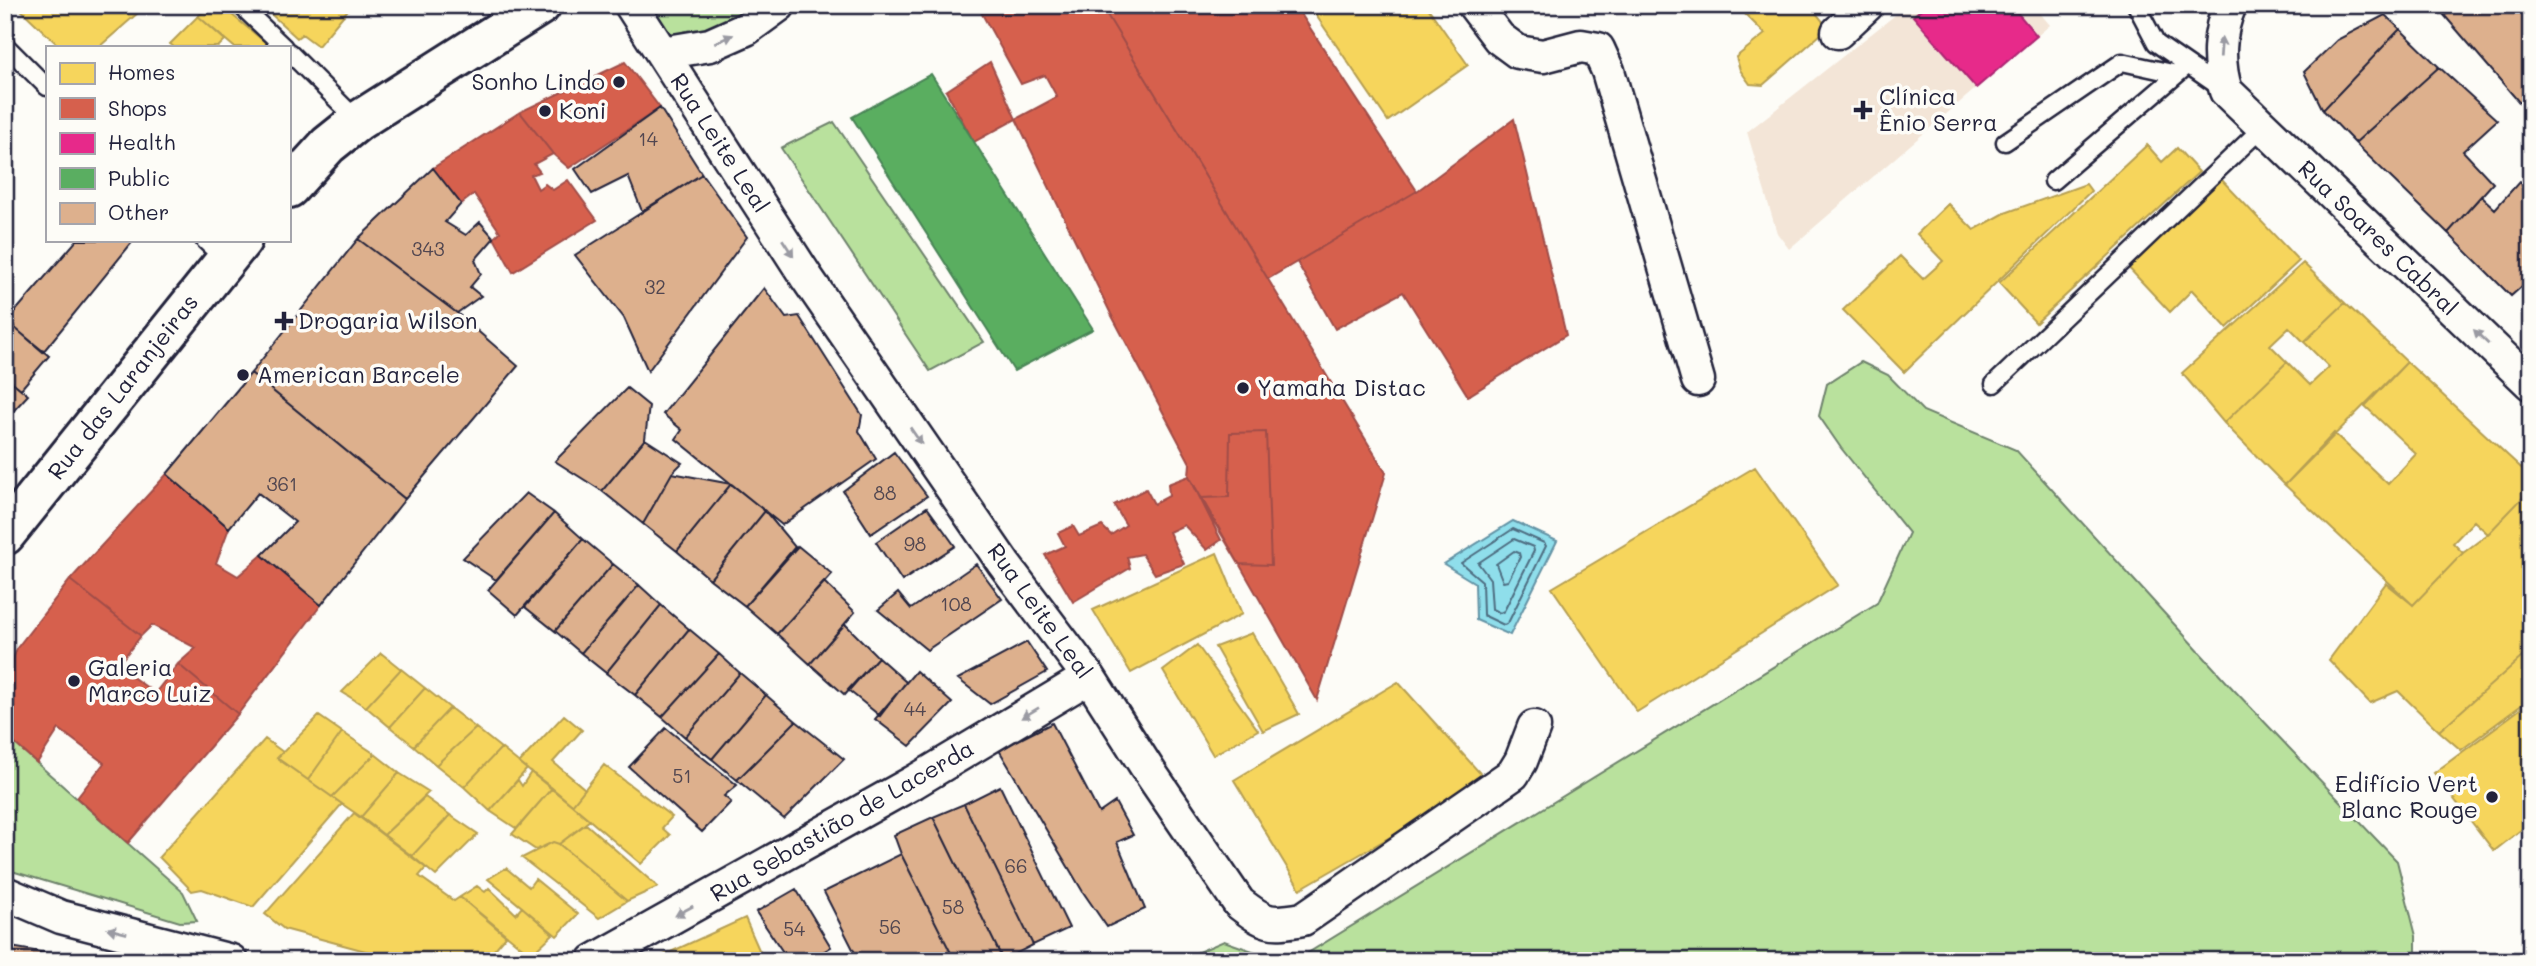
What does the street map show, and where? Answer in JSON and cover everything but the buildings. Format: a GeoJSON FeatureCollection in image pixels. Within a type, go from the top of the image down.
{"type":"FeatureCollection","features":[{"type":"Feature","properties":{"kind":"main road"},"geometry":{"type":"LineString","coordinates":[[290,187],[328,145],[358,121],[541,5]]}},
{"type":"Feature","properties":{"kind":"main road","name":"Rua das Laranjeiras"},"geometry":{"type":"LineString","coordinates":[[5,535],[223,246]]}},
{"type":"Feature","properties":{"kind":"street","name":"Rua Leite Leal"},"geometry":{"type":"LineString","coordinates":[[631,5],[815,289],[1004,564],[1089,677],[1149,771],[1240,903],[1257,918],[1276,924],[1303,919],[1513,774],[1534,727]]}},
{"type":"Feature","properties":{"kind":"street"},"geometry":{"type":"LineString","coordinates":[[662,54],[710,45],[746,29],[779,5]]}},
{"type":"Feature","properties":{"kind":"street"},"geometry":{"type":"LineString","coordinates":[[1474,5],[1499,38],[1518,52],[1543,56],[1581,46],[1598,49],[1612,84],[1698,380]]}},
{"type":"Feature","properties":{"kind":"street"},"geometry":{"type":"LineString","coordinates":[[1838,32],[1867,5]]}},
{"type":"Feature","properties":{"kind":"street"},"geometry":{"type":"LineString","coordinates":[[2226,91],[2220,66],[2221,42],[2222,27],[2230,5]]}},
{"type":"Feature","properties":{"kind":"street","name":"Rua Soares Cabral"},"geometry":{"type":"LineString","coordinates":[[2226,91],[2531,384]]}},
{"type":"Feature","properties":{"kind":"street","name":"Rua Sebastião de Lacerda"},"geometry":{"type":"LineString","coordinates":[[594,961],[914,782],[1089,677]]}},
{"type":"Feature","properties":{"kind":"street"},"geometry":{"type":"LineString","coordinates":[[5,893],[61,917],[231,961]]}},
{"type":"Feature","properties":{"kind":"lane"},"geometry":{"type":"LineString","coordinates":[[240,5],[283,46]]}},
{"type":"Feature","properties":{"kind":"lane","name":"Rua Soares Cabral"},"geometry":{"type":"LineString","coordinates":[[2136,5],[2156,43],[2182,70],[2226,91]]}},
{"type":"Feature","properties":{"kind":"lane"},"geometry":{"type":"LineString","coordinates":[[5,44],[46,86]]}},
{"type":"Feature","properties":{"kind":"lane"},"geometry":{"type":"LineString","coordinates":[[290,53],[358,121]]}},
{"type":"Feature","properties":{"kind":"lane"},"geometry":{"type":"LineString","coordinates":[[2005,142],[2122,62],[2182,70]]}},
{"type":"Feature","properties":{"kind":"lane"},"geometry":{"type":"LineString","coordinates":[[2053,181],[2182,70]]}},
{"type":"Feature","properties":{"kind":"lane"},"geometry":{"type":"LineString","coordinates":[[1994,384],[2262,128]]}},
{"type":"Feature","properties":{"kind":"shaded area","name":"Clínica Ênio Serra"},"geometry":{"type":"Polygon","coordinates":[[[1908,5],[2033,5],[2050,25],[1789,249],[1777,233],[1747,132],[1908,5]]]}},
{"type":"Feature","properties":{"kind":"green space"},"geometry":{"type":"Polygon","coordinates":[[[645,5],[766,5],[703,37],[668,33],[645,5]]]}},
{"type":"Feature","properties":{"kind":"green space"},"geometry":{"type":"Polygon","coordinates":[[[834,122],[984,342],[930,371],[781,148],[834,122]]]}},
{"type":"Feature","properties":{"kind":"green space"},"geometry":{"type":"Polygon","coordinates":[[[1861,362],[1888,375],[1923,411],[2016,450],[2233,689],[2397,861],[2416,936],[2416,961],[1295,961],[1877,603],[1909,533],[1819,416],[1827,384],[1861,362]]]}},
{"type":"Feature","properties":{"kind":"green space"},"geometry":{"type":"Polygon","coordinates":[[[5,735],[183,892],[197,921],[180,922],[5,869],[5,735]]]}},
{"type":"Feature","properties":{"kind":"green space"},"geometry":{"type":"Polygon","coordinates":[[[1224,941],[1281,961],[1177,961],[1224,941]]]}},
{"type":"Feature","properties":{"kind":"water"},"geometry":{"type":"Polygon","coordinates":[[[1513,521],[1557,541],[1510,635],[1476,620],[1475,583],[1444,564],[1513,521]]]}},
{"type":"Feature","properties":{"kind":"place","name":"Sonho Lindo"},"geometry":{"type":"Point","coordinates":[619,82]}},
{"type":"Feature","properties":{"kind":"place","name":"Clínica Ênio Serra"},"geometry":{"type":"Point","coordinates":[1863,110]}},
{"type":"Feature","properties":{"kind":"place","name":"Koni"},"geometry":{"type":"Point","coordinates":[545,111]}},
{"type":"Feature","properties":{"kind":"place","name":"Drogaria Wilson"},"geometry":{"type":"Point","coordinates":[284,321]}},
{"type":"Feature","properties":{"kind":"place","name":"American Barcele"},"geometry":{"type":"Point","coordinates":[243,375]}},
{"type":"Feature","properties":{"kind":"place","name":"Yamaha Distac"},"geometry":{"type":"Point","coordinates":[1243,388]}},
{"type":"Feature","properties":{"kind":"place","name":"Galeria Marco Luiz"},"geometry":{"type":"Point","coordinates":[74,681]}},
{"type":"Feature","properties":{"kind":"place","name":"Edifício Vert Blanc Rouge"},"geometry":{"type":"Point","coordinates":[2492,797]}}]}
